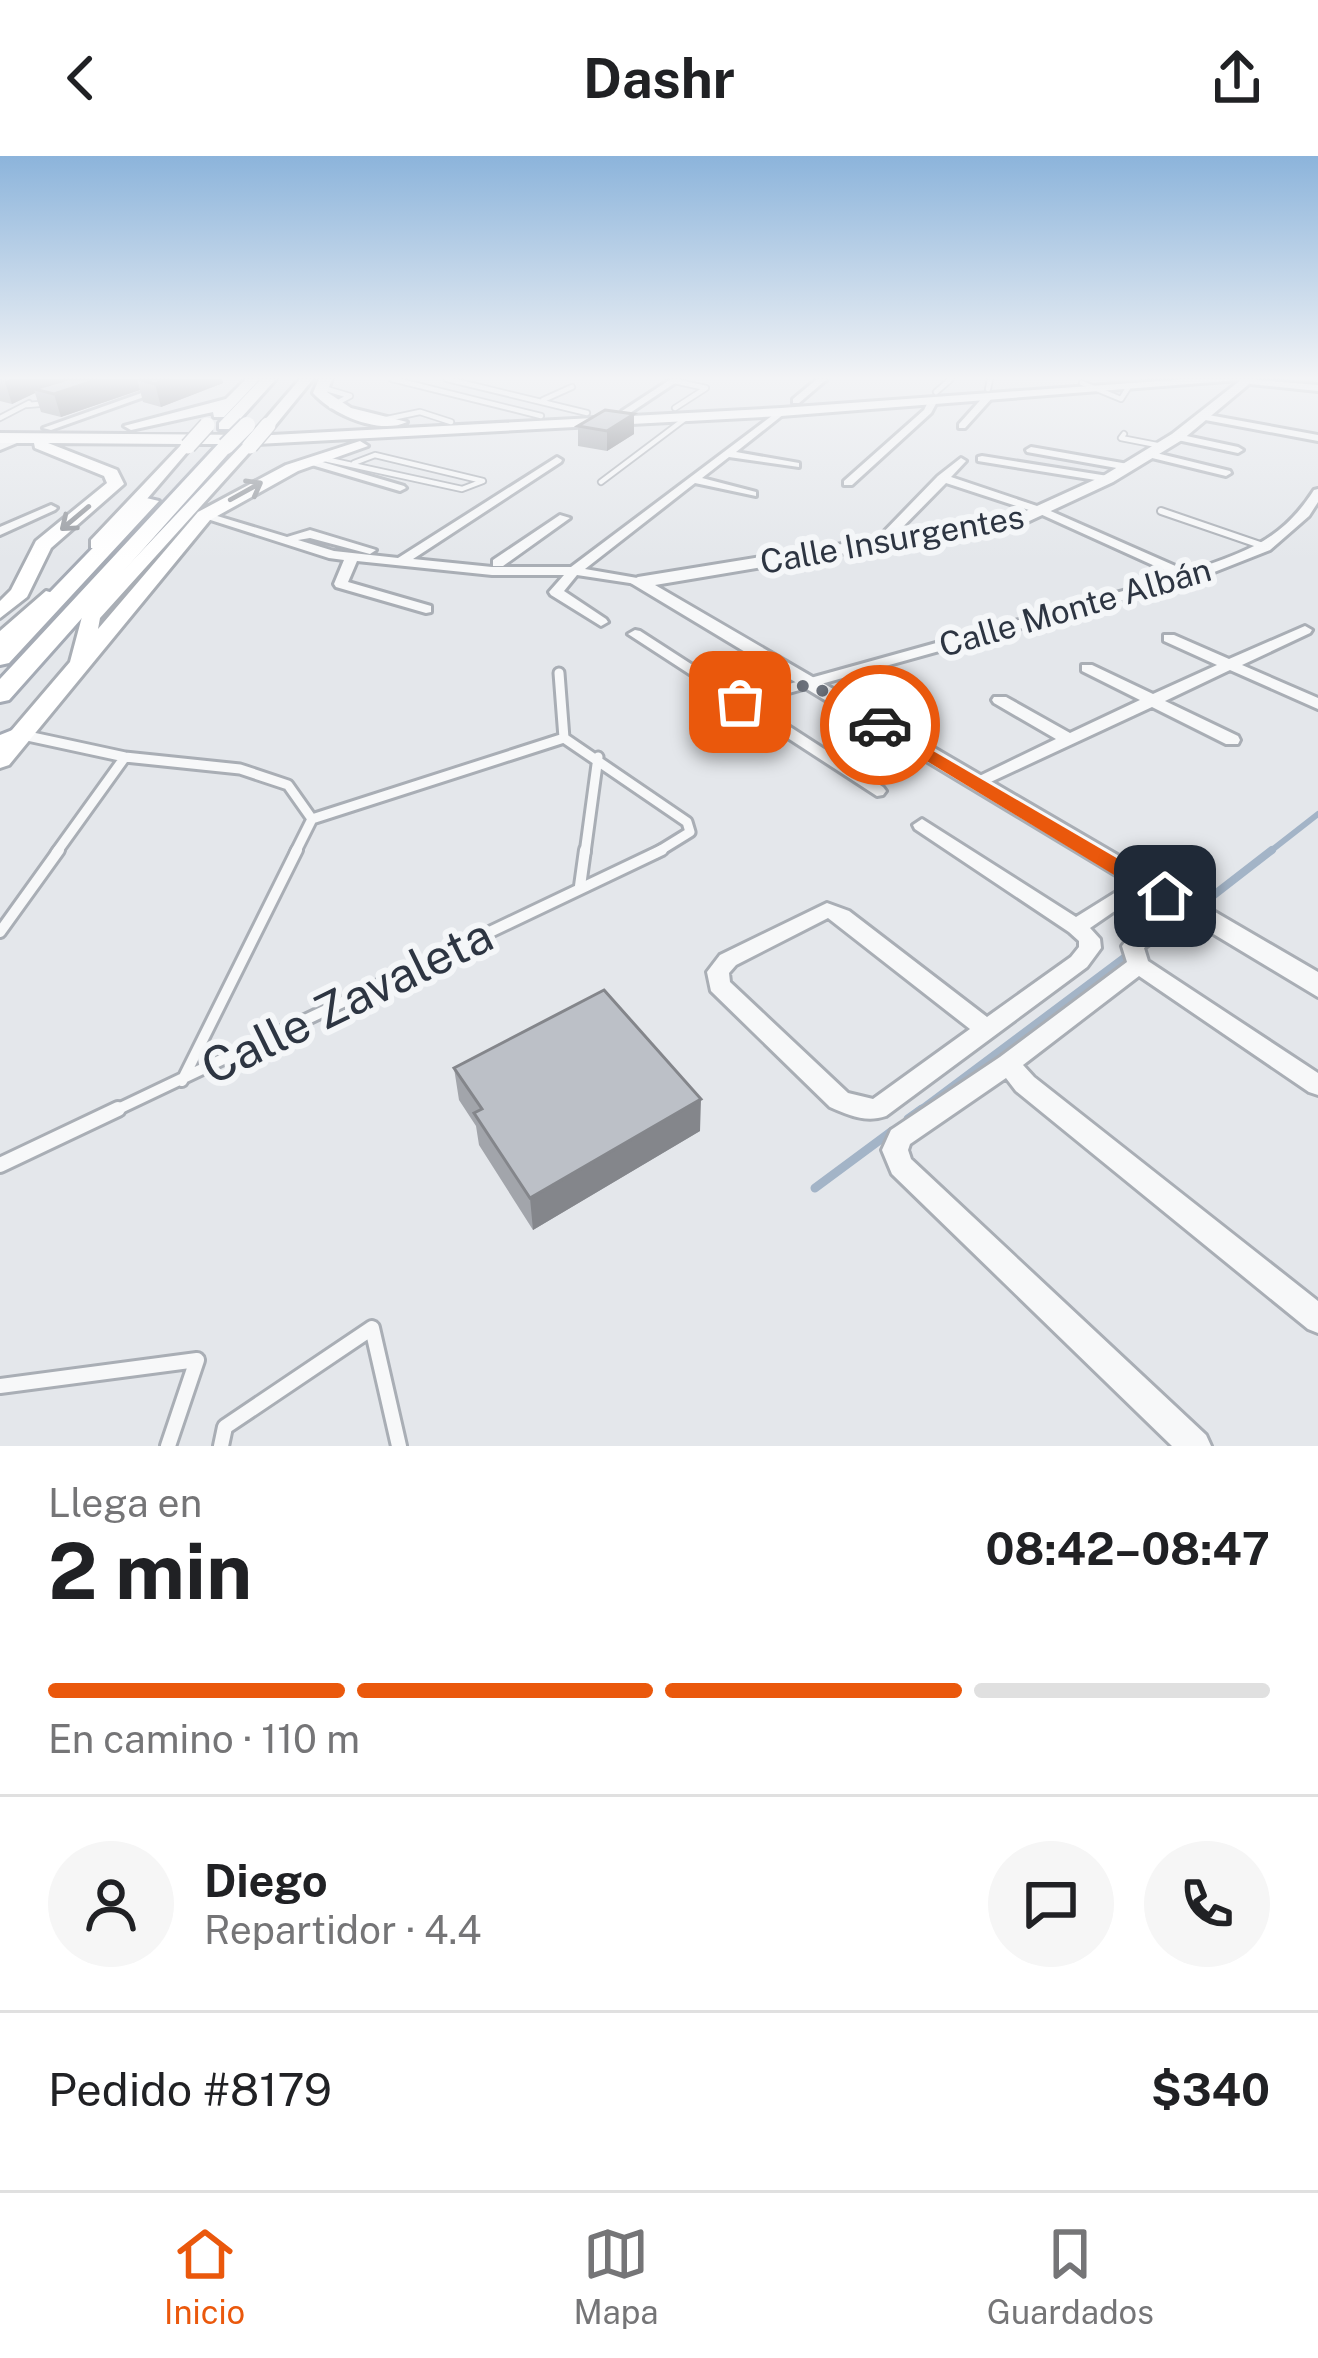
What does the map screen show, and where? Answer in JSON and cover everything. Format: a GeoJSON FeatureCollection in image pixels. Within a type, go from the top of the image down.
{"type":"FeatureCollection","features":[{"type":"Feature","properties":{"kind":"main road"},"geometry":{"type":"LineString","coordinates":[[3,630],[43,544],[116,484],[111,473],[23,439]]}},
{"type":"Feature","properties":{"kind":"main road"},"geometry":{"type":"LineString","coordinates":[[72,439],[281,439]]}},
{"type":"Feature","properties":{"kind":"main road"},"geometry":{"type":"LineString","coordinates":[[3,630],[219,439]]}},
{"type":"Feature","properties":{"kind":"main road"},"geometry":{"type":"LineString","coordinates":[[0,658],[219,439]]}},
{"type":"Feature","properties":{"kind":"main road"},"geometry":{"type":"LineString","coordinates":[[79,664],[90,617],[219,439]]}},
{"type":"Feature","properties":{"kind":"main road"},"geometry":{"type":"LineString","coordinates":[[0,694],[219,439]]}},
{"type":"Feature","properties":{"kind":"main road"},"geometry":{"type":"LineString","coordinates":[[0,760],[10,740],[204,516],[250,488],[314,460],[402,439]]}},
{"type":"Feature","properties":{"kind":"street"},"geometry":{"type":"LineString","coordinates":[[0,447],[21,439]]}},
{"type":"Feature","properties":{"kind":"street"},"geometry":{"type":"LineString","coordinates":[[601,622],[556,592],[574,571],[745,439]]}},
{"type":"Feature","properties":{"kind":"street"},"geometry":{"type":"LineString","coordinates":[[848,483],[897,439]]}},
{"type":"Feature","properties":{"kind":"street","name":"Calle Insurgentes"},"geometry":{"type":"LineString","coordinates":[[638,582],[996,526],[1042,511],[1174,439]]}},
{"type":"Feature","properties":{"kind":"street"},"geometry":{"type":"LineString","coordinates":[[1188,439],[1238,450]]}},
{"type":"Feature","properties":{"kind":"street"},"geometry":{"type":"LineString","coordinates":[[1031,450],[1128,467]]}},
{"type":"Feature","properties":{"kind":"street"},"geometry":{"type":"LineString","coordinates":[[1155,450],[1226,473]]}},
{"type":"Feature","properties":{"kind":"street"},"geometry":{"type":"LineString","coordinates":[[726,453],[795,465]]}},
{"type":"Feature","properties":{"kind":"street"},"geometry":{"type":"LineString","coordinates":[[982,459],[1108,478]]}},
{"type":"Feature","properties":{"kind":"street"},"geometry":{"type":"LineString","coordinates":[[314,460],[400,488]]}},
{"type":"Feature","properties":{"kind":"street"},"geometry":{"type":"LineString","coordinates":[[404,560],[557,460]]}},
{"type":"Feature","properties":{"kind":"street"},"geometry":{"type":"LineString","coordinates":[[877,546],[961,461]]}},
{"type":"Feature","properties":{"kind":"street"},"geometry":{"type":"LineString","coordinates":[[942,478],[1042,511],[1189,577]]}},
{"type":"Feature","properties":{"kind":"street"},"geometry":{"type":"LineString","coordinates":[[692,479],[752,494]]}},
{"type":"Feature","properties":{"kind":"street","name":"Calle Monte Albán"},"geometry":{"type":"LineString","coordinates":[[740,702],[1189,577],[1266,547],[1312,517],[1318,492]]}},
{"type":"Feature","properties":{"kind":"street"},"geometry":{"type":"LineString","coordinates":[[0,531],[50,508]]}},
{"type":"Feature","properties":{"kind":"street"},"geometry":{"type":"LineString","coordinates":[[204,516],[352,557],[498,563],[518,568]]}},
{"type":"Feature","properties":{"kind":"street"},"geometry":{"type":"LineString","coordinates":[[498,563],[564,518]]}},
{"type":"Feature","properties":{"kind":"street"},"geometry":{"type":"LineString","coordinates":[[290,539],[310,534],[404,560],[492,571],[574,571],[638,582],[1144,884],[1313,976]]}},
{"type":"Feature","properties":{"kind":"street"},"geometry":{"type":"LineString","coordinates":[[352,557],[340,584],[426,609]]}},
{"type":"Feature","properties":{"kind":"street"},"geometry":{"type":"LineString","coordinates":[[976,782],[1305,630]]}},
{"type":"Feature","properties":{"kind":"street"},"geometry":{"type":"LineString","coordinates":[[635,634],[877,791]]}},
{"type":"Feature","properties":{"kind":"street"},"geometry":{"type":"LineString","coordinates":[[1169,638],[1317,703]]}},
{"type":"Feature","properties":{"kind":"street"},"geometry":{"type":"LineString","coordinates":[[1087,668],[1232,740]]}},
{"type":"Feature","properties":{"kind":"street"},"geometry":{"type":"LineString","coordinates":[[1000,700],[1069,739]]}},
{"type":"Feature","properties":{"kind":"street"},"geometry":{"type":"LineString","coordinates":[[922,825],[1089,938],[1090,947],[1079,962],[877,1109],[838,1100],[719,985],[718,972],[728,960],[827,910],[842,916],[986,1029]]}},
{"type":"Feature","properties":{"kind":"street"},"geometry":{"type":"LineString","coordinates":[[1076,927],[1144,884]]}},
{"type":"Feature","properties":{"kind":"street"},"geometry":{"type":"LineString","coordinates":[[1186,908],[1132,946],[1138,965],[1318,1085]]}},
{"type":"Feature","properties":{"kind":"street"},"geometry":{"type":"LineString","coordinates":[[1138,965],[1008,1064],[900,1136],[895,1150],[902,1166],[1195,1446]]}},
{"type":"Feature","properties":{"kind":"street"},"geometry":{"type":"LineString","coordinates":[[1008,1064],[1025,1084],[1318,1319]]}},
{"type":"Feature","properties":{"kind":"lane"},"geometry":{"type":"LineString","coordinates":[[601,482],[651,439]]}},
{"type":"Feature","properties":{"kind":"lane"},"geometry":{"type":"LineString","coordinates":[[1124,439],[1155,450]]}},
{"type":"Feature","properties":{"kind":"lane"},"geometry":{"type":"LineString","coordinates":[[314,460],[354,463],[462,489],[483,481],[371,449],[354,463]]}},
{"type":"Feature","properties":{"kind":"lane"},"geometry":{"type":"LineString","coordinates":[[1161,511],[1266,547]]}},
{"type":"Feature","properties":{"kind":"lane"},"geometry":{"type":"LineString","coordinates":[[559,673],[564,738]]}},
{"type":"Feature","properties":{"kind":"lane"},"geometry":{"type":"LineString","coordinates":[[182,1082],[312,819],[564,738],[598,757],[580,886]]}},
{"type":"Feature","properties":{"kind":"lane"},"geometry":{"type":"LineString","coordinates":[[10,740],[256,774],[288,784],[312,819]]}},
{"type":"Feature","properties":{"kind":"lane","name":"Calle Zavaleta"},"geometry":{"type":"LineString","coordinates":[[0,1166],[682,840],[690,832],[687,821],[598,757]]}},
{"type":"Feature","properties":{"kind":"lane"},"geometry":{"type":"LineString","coordinates":[[0,932],[124,758]]}},
{"type":"Feature","properties":{"kind":"lane"},"geometry":{"type":"LineString","coordinates":[[221,1446],[225,1427],[372,1328],[399,1446]]}},
{"type":"Feature","properties":{"kind":"lane"},"geometry":{"type":"LineString","coordinates":[[0,1386],[197,1360],[168,1446]]}},
{"type":"Feature","properties":{"kind":"building"},"geometry":{"type":"Polygon","coordinates":[[[604,990],[701,1099],[530,1198],[474,1113],[482,1109],[454,1068],[604,990]]]}},
{"type":"Feature","properties":{"kind":"waterway"},"geometry":{"type":"LineString","coordinates":[[1268,853],[1318,814]]}},
{"type":"Feature","properties":{"kind":"waterway"},"geometry":{"type":"LineString","coordinates":[[1179,922],[1272,850]]}},
{"type":"Feature","properties":{"kind":"waterway"},"geometry":{"type":"LineString","coordinates":[[918,1112],[1128,955]]}},
{"type":"Feature","properties":{"kind":"waterway"},"geometry":{"type":"LineString","coordinates":[[908,1119],[922,1109]]}},
{"type":"Feature","properties":{"kind":"waterway"},"geometry":{"type":"LineString","coordinates":[[815,1188],[892,1131]]}},
{"type":"Feature","properties":{"kind":"way so far"},"geometry":{"type":"LineString","coordinates":[[740,702],[811,684],[880,725]]}},
{"type":"Feature","properties":{"kind":"route"},"geometry":{"type":"LineString","coordinates":[[880,725],[1165,896]]}}]}
